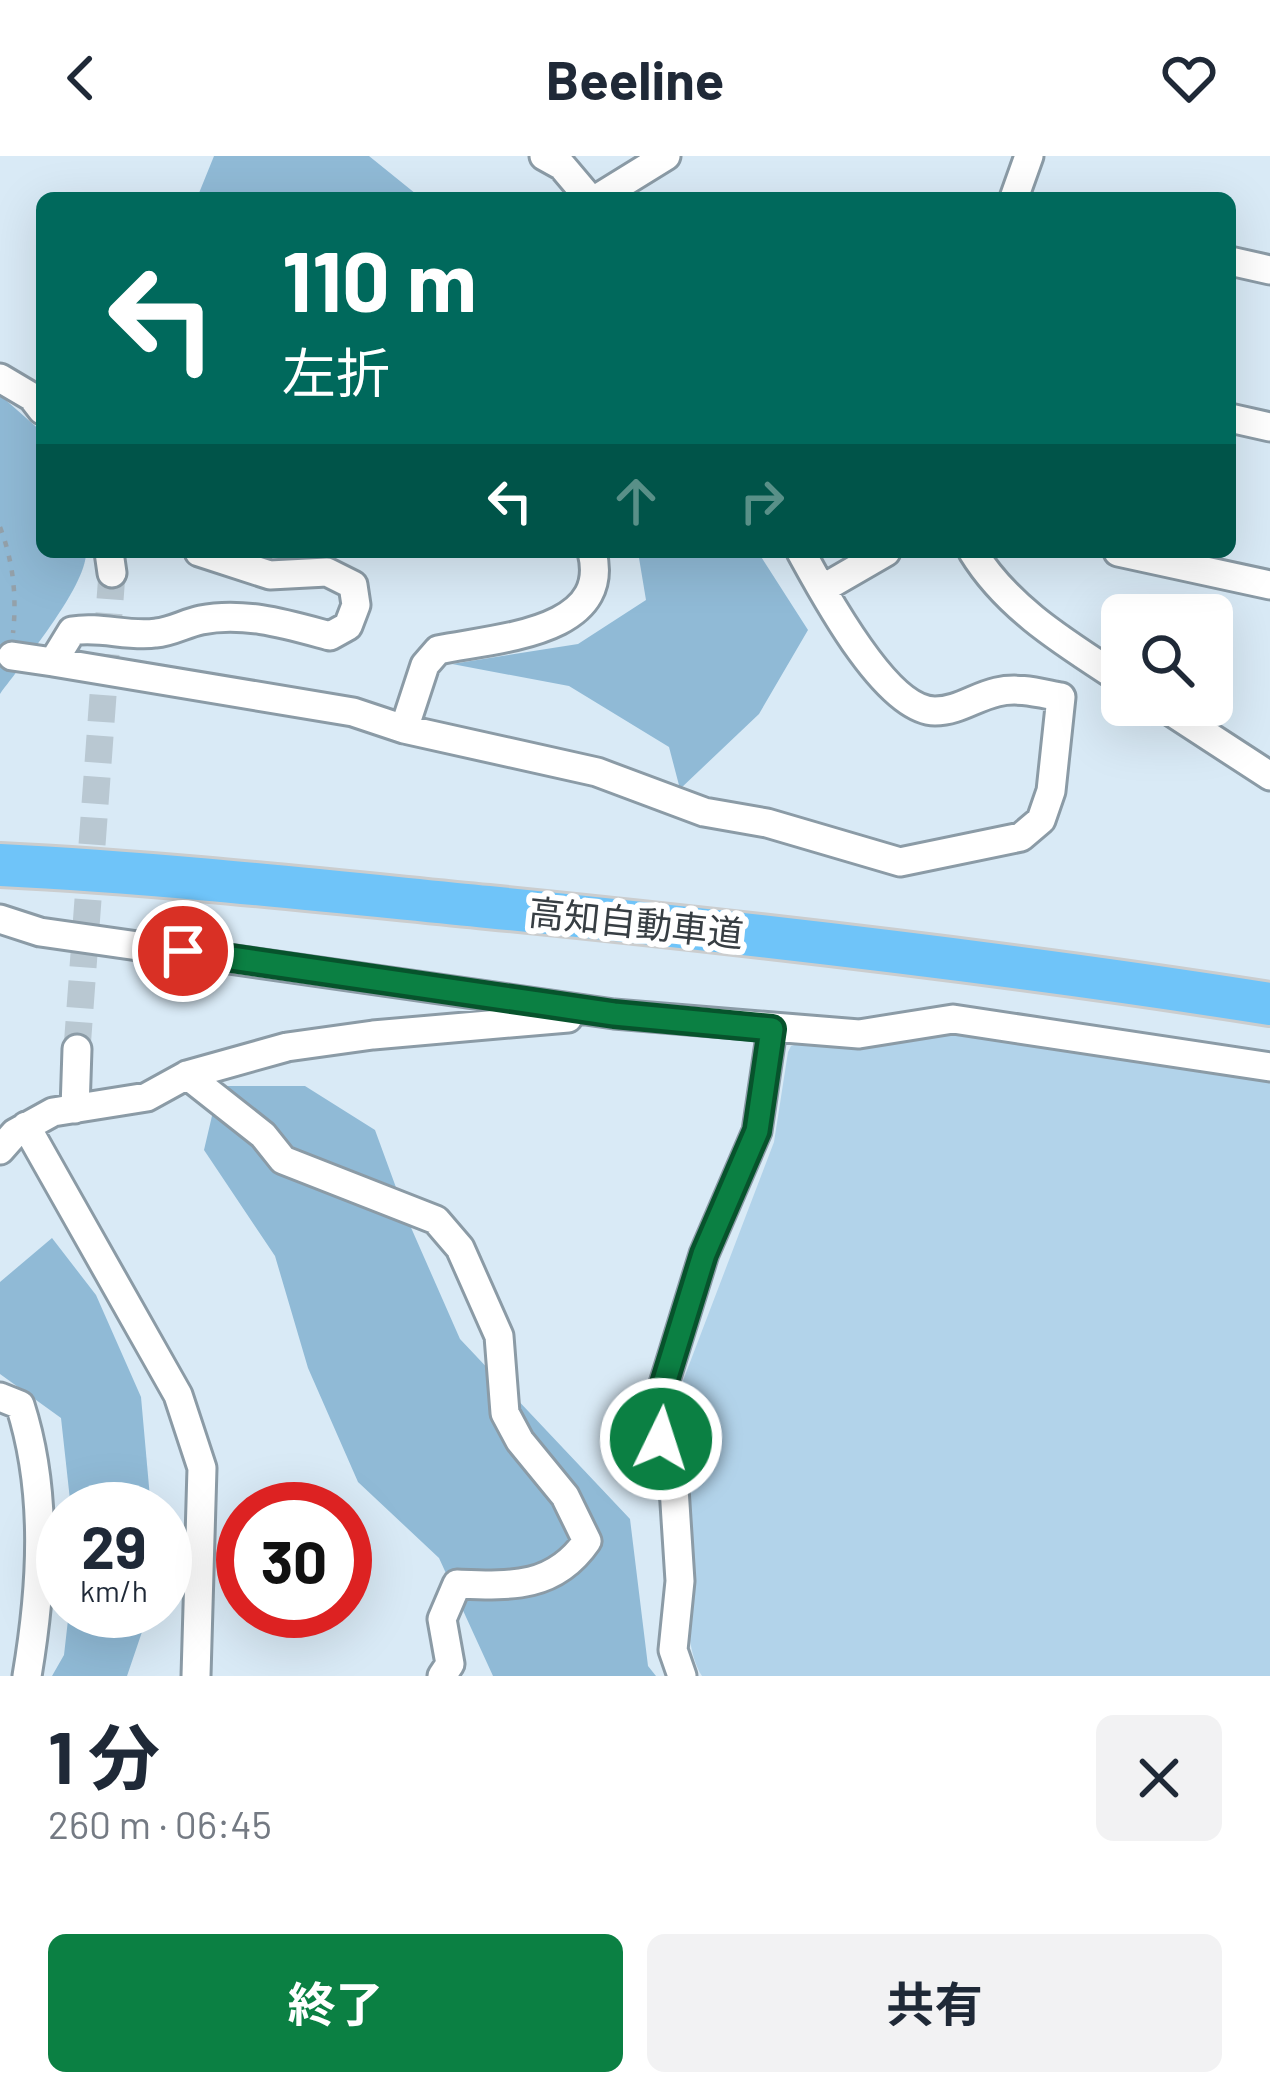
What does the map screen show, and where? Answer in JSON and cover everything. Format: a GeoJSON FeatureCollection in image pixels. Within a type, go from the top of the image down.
{"type":"FeatureCollection","features":[{"type":"Feature","properties":{"kind":"highway","name":"高知自動車道"},"geometry":{"type":"LineString","coordinates":[[0,839],[418,874],[1270,979]]}},
{"type":"Feature","properties":{"kind":"highway","name":"高知自動車道"},"geometry":{"type":"LineString","coordinates":[[0,865],[654,924],[1044,968],[1270,1004]]}},
{"type":"Feature","properties":{"kind":"street"},"geometry":{"type":"LineString","coordinates":[[544,156],[562,166],[587,192]]}},
{"type":"Feature","properties":{"kind":"street"},"geometry":{"type":"LineString","coordinates":[[603,192],[666,156]]}},
{"type":"Feature","properties":{"kind":"street"},"geometry":{"type":"LineString","coordinates":[[1016,192],[1029,156]]}},
{"type":"Feature","properties":{"kind":"street"},"geometry":{"type":"LineString","coordinates":[[1236,262],[1270,270]]}},
{"type":"Feature","properties":{"kind":"street"},"geometry":{"type":"LineString","coordinates":[[0,379],[36,402]]}},
{"type":"Feature","properties":{"kind":"street"},"geometry":{"type":"LineString","coordinates":[[1236,419],[1270,427]]}},
{"type":"Feature","properties":{"kind":"street"},"geometry":{"type":"LineString","coordinates":[[53,662],[72,632],[86,629],[156,634],[204,619],[238,617],[330,636],[348,626],[356,605],[353,585],[327,572],[270,575],[218,558]]}},
{"type":"Feature","properties":{"kind":"street"},"geometry":{"type":"LineString","coordinates":[[404,729],[425,664],[439,650],[560,623],[584,605],[598,574],[594,558]]}},
{"type":"Feature","properties":{"kind":"street"},"geometry":{"type":"LineString","coordinates":[[12,656],[353,712],[404,729],[597,772],[704,812],[767,823],[900,862],[1021,837],[1041,820],[1051,790],[1061,697],[1020,689],[932,711],[907,703],[876,669],[804,558]]}},
{"type":"Feature","properties":{"kind":"street"},"geometry":{"type":"LineString","coordinates":[[822,589],[876,558]]}},
{"type":"Feature","properties":{"kind":"street"},"geometry":{"type":"LineString","coordinates":[[977,558],[1034,619],[1101,665]]}},
{"type":"Feature","properties":{"kind":"street"},"geometry":{"type":"LineString","coordinates":[[1146,558],[1270,585]]}},
{"type":"Feature","properties":{"kind":"street"},"geometry":{"type":"LineString","coordinates":[[1193,726],[1270,776]]}},
{"type":"Feature","properties":{"kind":"street"},"geometry":{"type":"LineString","coordinates":[[0,919],[40,932],[614,1014],[859,1034],[953,1018],[1270,1067]]}},
{"type":"Feature","properties":{"kind":"street"},"geometry":{"type":"LineString","coordinates":[[0,1150],[26,1126],[53,1112],[147,1097],[188,1075],[287,1047],[614,1014]]}},
{"type":"Feature","properties":{"kind":"street"},"geometry":{"type":"LineString","coordinates":[[682,1676],[673,1650],[680,1581],[674,1488],[654,1416],[704,1254],[757,1131],[772,1029]]}},
{"type":"Feature","properties":{"kind":"street"},"geometry":{"type":"LineString","coordinates":[[75,1109],[76,1049]]}},
{"type":"Feature","properties":{"kind":"street"},"geometry":{"type":"LineString","coordinates":[[188,1075],[263,1135],[283,1160],[436,1220],[460,1248],[499,1336],[505,1413],[520,1441],[565,1496],[587,1541],[572,1562],[544,1578],[513,1586],[457,1584],[442,1619],[450,1664],[442,1676]]}},
{"type":"Feature","properties":{"kind":"street"},"geometry":{"type":"LineString","coordinates":[[26,1126],[178,1395],[202,1468],[196,1676]]}},
{"type":"Feature","properties":{"kind":"street"},"geometry":{"type":"LineString","coordinates":[[0,1397],[20,1405],[34,1449],[40,1597],[27,1676]]}},
{"type":"Feature","properties":{"kind":"path"},"geometry":{"type":"LineString","coordinates":[[0,527],[10,554],[16,608],[12,656]]}},
{"type":"Feature","properties":{"kind":"shaded area"},"geometry":{"type":"Polygon","coordinates":[[[214,156],[369,156],[414,192],[199,192],[214,156]]]}},
{"type":"Feature","properties":{"kind":"shaded area"},"geometry":{"type":"Polygon","coordinates":[[[0,395],[36,427],[36,558],[85,558],[65,604],[0,694],[0,395]]]}},
{"type":"Feature","properties":{"kind":"shaded area"},"geometry":{"type":"Polygon","coordinates":[[[639,558],[762,558],[808,630],[759,714],[680,789],[669,747],[569,686],[452,664],[578,644],[646,600],[639,558]]]}},
{"type":"Feature","properties":{"kind":"shaded area"},"geometry":{"type":"Polygon","coordinates":[[[924,1036],[1001,1036],[1087,1049],[1136,1063],[1270,1079],[1270,1676],[702,1676],[694,1659],[686,1609],[691,1477],[681,1475],[668,1420],[774,1142],[788,1052],[802,1043],[843,1048],[924,1036]]]}},
{"type":"Feature","properties":{"kind":"shaded area"},"geometry":{"type":"Polygon","coordinates":[[[219,1086],[305,1086],[375,1130],[460,1339],[630,1519],[648,1666],[656,1676],[493,1676],[439,1558],[372,1495],[372,1482],[358,1482],[308,1368],[275,1256],[204,1150],[219,1086]]]}},
{"type":"Feature","properties":{"kind":"shaded area"},"geometry":{"type":"Polygon","coordinates":[[[52,1238],[96,1295],[141,1397],[149,1482],[68,1482],[61,1418],[0,1374],[0,1282],[52,1238]]]}},
{"type":"Feature","properties":{"kind":"shaded area"},"geometry":{"type":"Polygon","coordinates":[[[66,1638],[140,1638],[127,1676],[52,1676],[64,1655],[66,1638]]]}},
{"type":"Feature","properties":{"kind":"tunnel"},"geometry":{"type":"LineString","coordinates":[[77,1049],[112,573]]}},
{"type":"Feature","properties":{"kind":"route"},"geometry":{"type":"LineString","coordinates":[[183,951],[614,1014],[772,1029],[757,1131],[704,1254],[654,1416],[661,1439]]}}]}
